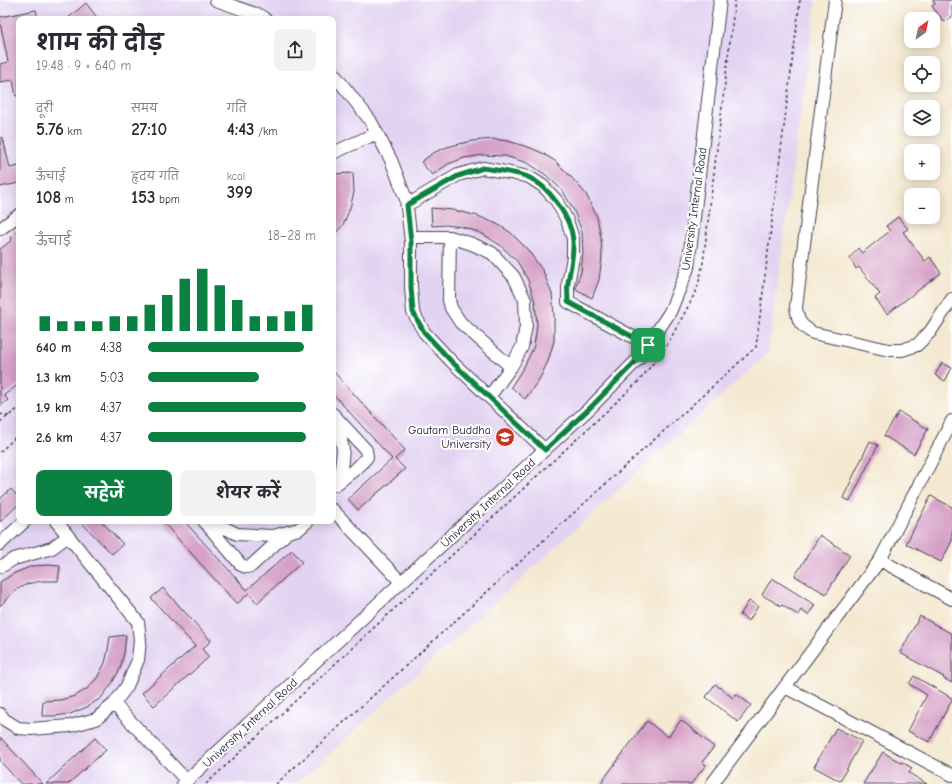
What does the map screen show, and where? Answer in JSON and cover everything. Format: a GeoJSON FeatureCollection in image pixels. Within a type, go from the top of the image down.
{"type":"FeatureCollection","features":[{"type":"Feature","properties":{"kind":"street"},"geometry":{"type":"LineString","coordinates":[[216,0],[261,16]]}},
{"type":"Feature","properties":{"kind":"street","name":"University Internal Road"},"geometry":{"type":"LineString","coordinates":[[185,783],[545,450],[603,395],[640,357],[670,312],[688,268],[720,0]]}},
{"type":"Feature","properties":{"kind":"street"},"geometry":{"type":"LineString","coordinates":[[835,0],[796,307],[798,320],[805,328],[814,333],[889,350],[902,350],[917,345],[930,332],[952,299]]}},
{"type":"Feature","properties":{"kind":"street"},"geometry":{"type":"LineString","coordinates":[[336,77],[370,120],[391,160],[406,199],[411,237],[411,287],[413,312],[424,332],[451,361],[545,450]]}},
{"type":"Feature","properties":{"kind":"street"},"geometry":{"type":"LineString","coordinates":[[336,153],[377,133]]}},
{"type":"Feature","properties":{"kind":"street"},"geometry":{"type":"LineString","coordinates":[[407,205],[458,176],[483,168],[510,172],[529,177],[543,186],[556,200],[567,220],[573,239],[573,258],[568,284],[568,302],[648,345]]}},
{"type":"Feature","properties":{"kind":"street"},"geometry":{"type":"LineString","coordinates":[[0,229],[16,217]]}},
{"type":"Feature","properties":{"kind":"street"},"geometry":{"type":"LineString","coordinates":[[411,237],[450,237],[472,244],[492,253],[514,277],[525,300],[526,326],[522,347],[511,367],[489,397]]}},
{"type":"Feature","properties":{"kind":"street"},"geometry":{"type":"LineString","coordinates":[[450,237],[449,300],[451,308],[460,322],[511,367]]}},
{"type":"Feature","properties":{"kind":"street"},"geometry":{"type":"LineString","coordinates":[[336,417],[366,450],[367,457],[336,486]]}},
{"type":"Feature","properties":{"kind":"street"},"geometry":{"type":"LineString","coordinates":[[712,784],[880,560],[951,424]]}},
{"type":"Feature","properties":{"kind":"street"},"geometry":{"type":"LineString","coordinates":[[336,427],[340,434],[343,450],[342,470],[336,484]]}},
{"type":"Feature","properties":{"kind":"street"},"geometry":{"type":"LineString","coordinates":[[336,513],[401,582]]}},
{"type":"Feature","properties":{"kind":"street"},"geometry":{"type":"LineString","coordinates":[[0,544],[23,524]]}},
{"type":"Feature","properties":{"kind":"street"},"geometry":{"type":"LineString","coordinates":[[0,714],[5,720],[18,728],[31,729],[70,726],[96,719],[114,704],[128,686],[138,660],[140,640],[138,622],[58,524]]}},
{"type":"Feature","properties":{"kind":"street"},"geometry":{"type":"LineString","coordinates":[[207,524],[241,565],[246,567],[251,566],[288,532]]}},
{"type":"Feature","properties":{"kind":"street"},"geometry":{"type":"LineString","coordinates":[[216,524],[236,534],[273,536],[299,529],[305,524]]}},
{"type":"Feature","properties":{"kind":"street"},"geometry":{"type":"LineString","coordinates":[[0,567],[14,559],[52,548],[68,536]]}},
{"type":"Feature","properties":{"kind":"street"},"geometry":{"type":"LineString","coordinates":[[880,560],[952,599]]}},
{"type":"Feature","properties":{"kind":"street"},"geometry":{"type":"LineString","coordinates":[[785,687],[952,775]]}},
{"type":"Feature","properties":{"kind":"street"},"geometry":{"type":"LineString","coordinates":[[114,704],[185,783]]}},
{"type":"Feature","properties":{"kind":"path"},"geometry":{"type":"LineString","coordinates":[[276,784],[756,347],[800,0]]}},
{"type":"Feature","properties":{"kind":"path"},"geometry":{"type":"LineString","coordinates":[[0,422],[16,410]]}},
{"type":"Feature","properties":{"kind":"path"},"geometry":{"type":"LineString","coordinates":[[0,414],[9,416]]}},
{"type":"Feature","properties":{"kind":"path"},"geometry":{"type":"LineString","coordinates":[[0,452],[16,437]]}},
{"type":"Feature","properties":{"kind":"shaded area","name":"Gautam Buddha University"},"geometry":{"type":"Polygon","coordinates":[[[0,0],[816,0],[768,353],[296,784],[0,784],[0,0]]]}},
{"type":"Feature","properties":{"kind":"building"},"geometry":{"type":"Polygon","coordinates":[[[933,0],[952,0],[952,17],[944,22],[940,17],[940,12],[936,12],[932,6],[935,4],[933,0]]]}},
{"type":"Feature","properties":{"kind":"building"},"geometry":{"type":"Polygon","coordinates":[[[86,3],[96,16],[71,16],[86,3]]]}},
{"type":"Feature","properties":{"kind":"building"},"geometry":{"type":"Polygon","coordinates":[[[36,10],[37,16],[16,16],[16,96],[13,80],[0,82],[0,64],[8,62],[0,17],[36,10]]]}},
{"type":"Feature","properties":{"kind":"building"},"geometry":{"type":"Polygon","coordinates":[[[0,138],[3,138],[10,168],[16,167],[16,184],[0,187],[0,138]]]}},
{"type":"Feature","properties":{"kind":"building"},"geometry":{"type":"Polygon","coordinates":[[[493,139],[508,141],[542,153],[555,161],[586,194],[597,217],[601,238],[602,257],[599,280],[592,298],[576,289],[581,272],[583,252],[582,231],[574,211],[563,191],[546,175],[528,163],[505,156],[483,155],[464,158],[448,164],[432,175],[421,162],[433,153],[447,147],[472,141],[493,139]]]}},
{"type":"Feature","properties":{"kind":"building"},"geometry":{"type":"Polygon","coordinates":[[[353,173],[354,192],[350,208],[343,225],[336,233],[336,174],[353,173]]]}},
{"type":"Feature","properties":{"kind":"building"},"geometry":{"type":"Polygon","coordinates":[[[431,208],[453,210],[478,216],[497,224],[510,232],[527,249],[543,271],[552,294],[554,341],[548,361],[540,378],[525,399],[511,387],[525,365],[534,346],[537,325],[535,302],[528,280],[517,261],[500,245],[481,233],[463,227],[446,225],[432,226],[431,208]]]}},
{"type":"Feature","properties":{"kind":"building"},"geometry":{"type":"Polygon","coordinates":[[[898,217],[908,229],[903,232],[925,261],[930,257],[941,273],[887,314],[875,298],[880,294],[859,267],[856,269],[850,258],[858,248],[862,253],[890,231],[886,226],[898,217]]]}},
{"type":"Feature","properties":{"kind":"building"},"geometry":{"type":"Polygon","coordinates":[[[16,231],[16,386],[4,395],[8,400],[0,406],[0,249],[12,240],[11,236],[16,231]]]}},
{"type":"Feature","properties":{"kind":"building"},"geometry":{"type":"Polygon","coordinates":[[[942,363],[952,368],[945,381],[935,375],[942,363]]]}},
{"type":"Feature","properties":{"kind":"building"},"geometry":{"type":"Polygon","coordinates":[[[336,374],[405,450],[395,459],[405,469],[358,510],[348,499],[392,459],[336,397],[336,374]]]}},
{"type":"Feature","properties":{"kind":"building"},"geometry":{"type":"Polygon","coordinates":[[[899,412],[928,429],[914,454],[884,436],[899,412]]]}},
{"type":"Feature","properties":{"kind":"building"},"geometry":{"type":"Polygon","coordinates":[[[870,441],[878,445],[850,501],[843,498],[870,441]]]}},
{"type":"Feature","properties":{"kind":"building"},"geometry":{"type":"Polygon","coordinates":[[[11,489],[16,495],[16,507],[0,522],[0,499],[11,489]]]}},
{"type":"Feature","properties":{"kind":"building"},"geometry":{"type":"Polygon","coordinates":[[[931,496],[952,507],[952,541],[941,562],[906,544],[931,496]]]}},
{"type":"Feature","properties":{"kind":"building"},"geometry":{"type":"Polygon","coordinates":[[[83,524],[104,524],[123,544],[112,554],[83,524]]]}},
{"type":"Feature","properties":{"kind":"building"},"geometry":{"type":"Polygon","coordinates":[[[165,524],[187,524],[247,590],[292,550],[302,562],[257,603],[249,593],[237,604],[165,524]]]}},
{"type":"Feature","properties":{"kind":"building"},"geometry":{"type":"Polygon","coordinates":[[[820,535],[850,555],[826,594],[795,576],[820,535]]]}},
{"type":"Feature","properties":{"kind":"building"},"geometry":{"type":"Polygon","coordinates":[[[32,566],[60,566],[58,581],[41,581],[27,584],[14,591],[0,606],[0,582],[15,573],[32,566]]]}},
{"type":"Feature","properties":{"kind":"building"},"geometry":{"type":"Polygon","coordinates":[[[772,578],[815,605],[808,615],[801,610],[798,615],[762,595],[772,578]]]}},
{"type":"Feature","properties":{"kind":"building"},"geometry":{"type":"Polygon","coordinates":[[[163,588],[211,641],[202,649],[209,657],[154,706],[142,693],[195,646],[151,598],[163,588]]]}},
{"type":"Feature","properties":{"kind":"building"},"geometry":{"type":"Polygon","coordinates":[[[749,601],[758,606],[749,621],[740,615],[749,601]]]}},
{"type":"Feature","properties":{"kind":"building"},"geometry":{"type":"Polygon","coordinates":[[[920,616],[952,634],[952,683],[900,653],[920,616]]]}},
{"type":"Feature","properties":{"kind":"building"},"geometry":{"type":"Polygon","coordinates":[[[126,635],[120,669],[111,685],[101,698],[87,707],[70,714],[42,716],[43,701],[60,700],[75,696],[87,689],[97,678],[105,663],[110,637],[126,635]]]}},
{"type":"Feature","properties":{"kind":"building"},"geometry":{"type":"Polygon","coordinates":[[[914,676],[952,698],[929,742],[908,731],[927,695],[909,684],[914,676]]]}},
{"type":"Feature","properties":{"kind":"building"},"geometry":{"type":"Polygon","coordinates":[[[715,684],[733,698],[736,694],[751,705],[738,722],[706,697],[715,684]]]}},
{"type":"Feature","properties":{"kind":"building"},"geometry":{"type":"Polygon","coordinates":[[[681,720],[714,747],[702,762],[706,765],[691,784],[600,784],[647,721],[668,737],[681,720]]]}},
{"type":"Feature","properties":{"kind":"building"},"geometry":{"type":"Polygon","coordinates":[[[836,728],[862,741],[840,781],[814,767],[836,728]]]}},
{"type":"Feature","properties":{"kind":"building"},"geometry":{"type":"Polygon","coordinates":[[[0,737],[43,784],[21,784],[0,761],[0,737]]]}},
{"type":"Feature","properties":{"kind":"building"},"geometry":{"type":"Polygon","coordinates":[[[95,738],[106,750],[68,784],[46,784],[95,738]]]}},
{"type":"Feature","properties":{"kind":"building"},"geometry":{"type":"Polygon","coordinates":[[[883,752],[912,768],[909,773],[927,784],[863,784],[883,752]]]}},
{"type":"Feature","properties":{"kind":"place","name":"Gautam Buddha University"},"geometry":{"type":"Point","coordinates":[505,437]}},
{"type":"Feature","properties":{"kind":"route"},"geometry":{"type":"LineString","coordinates":[[483,168],[510,172],[529,177],[543,186],[556,200],[567,220],[573,239],[573,258],[568,284],[568,302],[648,345],[640,357],[592,406],[545,450],[451,361],[424,332],[413,312],[411,287],[411,242],[407,205],[458,176],[483,168]]}}]}
